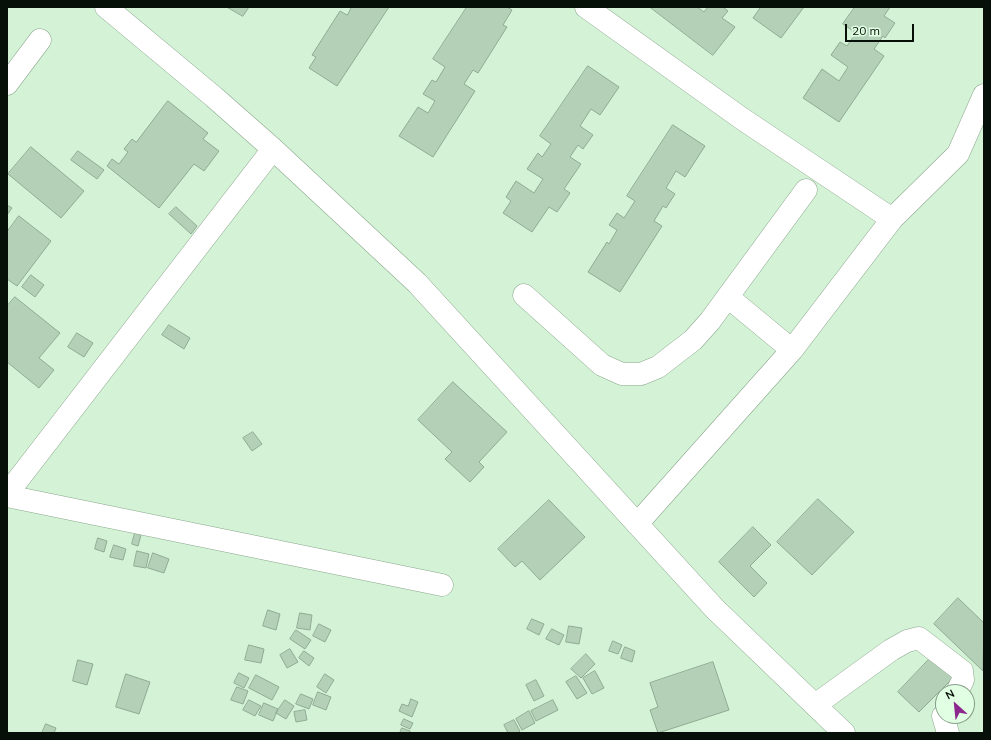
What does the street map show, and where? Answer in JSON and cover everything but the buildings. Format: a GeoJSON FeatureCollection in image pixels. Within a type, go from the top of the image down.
{"type":"FeatureCollection","features":[{"type":"Feature","properties":{"kind":"street"},"geometry":{"type":"LineString","coordinates":[[106,7],[214,97],[273,149],[417,283],[715,609],[844,733]]}},
{"type":"Feature","properties":{"kind":"street"},"geometry":{"type":"LineString","coordinates":[[586,7],[741,118],[892,219]]}},
{"type":"Feature","properties":{"kind":"street"},"geometry":{"type":"LineString","coordinates":[[7,84],[40,40]]}},
{"type":"Feature","properties":{"kind":"street"},"geometry":{"type":"LineString","coordinates":[[637,524],[792,350],[892,219],[958,154],[984,95]]}},
{"type":"Feature","properties":{"kind":"street"},"geometry":{"type":"LineString","coordinates":[[273,149],[7,495],[442,585]]}},
{"type":"Feature","properties":{"kind":"street"},"geometry":{"type":"LineString","coordinates":[[524,295],[602,365],[622,374],[641,374],[658,367],[693,340],[710,321],[806,190]]}},
{"type":"Feature","properties":{"kind":"street"},"geometry":{"type":"LineString","coordinates":[[728,297],[792,350]]}},
{"type":"Feature","properties":{"kind":"street"},"geometry":{"type":"LineString","coordinates":[[815,705],[891,650],[907,640],[919,638],[962,671],[963,680],[961,684]]}}]}
